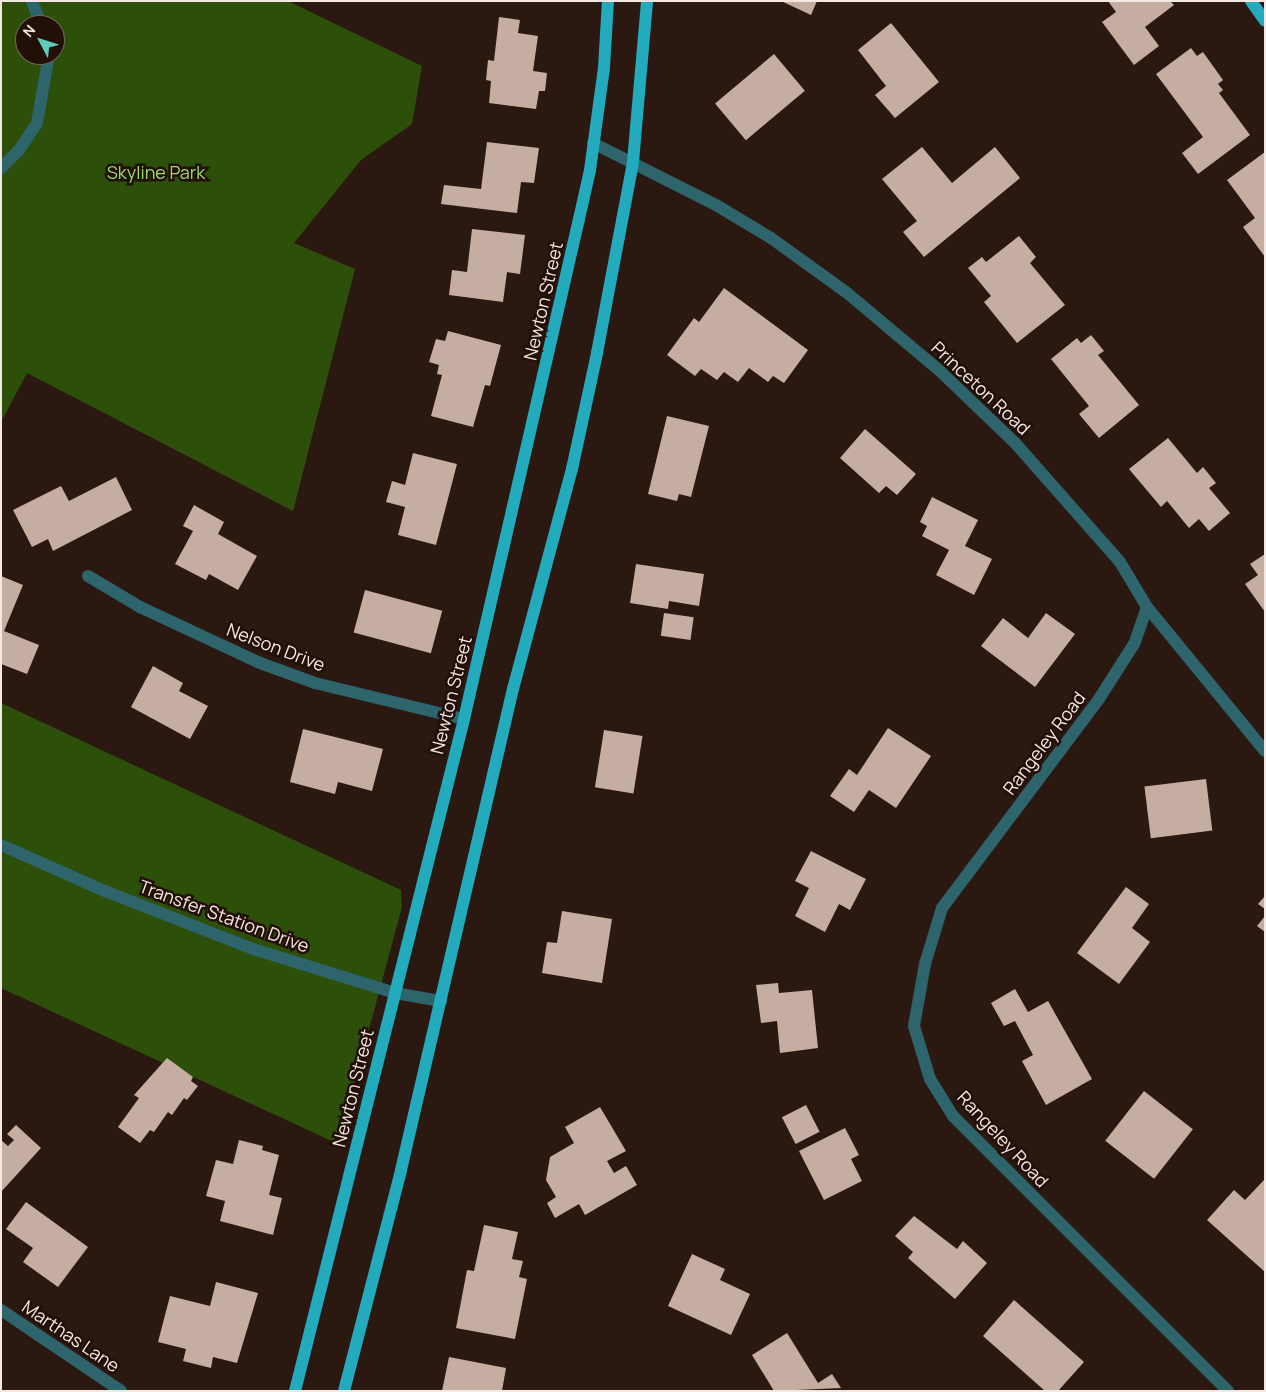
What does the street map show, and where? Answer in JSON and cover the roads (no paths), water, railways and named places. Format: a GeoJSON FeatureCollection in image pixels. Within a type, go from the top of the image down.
{"type":"FeatureCollection","features":[{"type":"Feature","properties":{"kind":"main road","name":"Newton Street"},"geometry":{"type":"LineString","coordinates":[[296,1391],[464,719],[582,209],[604,68],[608,1]]}},
{"type":"Feature","properties":{"kind":"main road"},"geometry":{"type":"LineString","coordinates":[[344,1391],[440,1001],[513,689],[572,469],[597,353],[633,162],[646,1]]}},
{"type":"Feature","properties":{"kind":"main road"},"geometry":{"type":"LineString","coordinates":[[1251,1],[1265,21]]}},
{"type":"Feature","properties":{"kind":"street"},"geometry":{"type":"LineString","coordinates":[[32,1],[37,15]]}},
{"type":"Feature","properties":{"kind":"street"},"geometry":{"type":"LineString","coordinates":[[1,168],[19,150],[37,123],[47,65]]}},
{"type":"Feature","properties":{"kind":"street","name":"Princeton Road"},"geometry":{"type":"LineString","coordinates":[[593,143],[633,162],[771,238],[846,292],[940,371],[1016,444],[1120,562],[1147,607],[1265,751]]}},
{"type":"Feature","properties":{"kind":"street","name":"Nelson Drive"},"geometry":{"type":"LineString","coordinates":[[88,576],[140,607],[260,663],[315,683],[464,719]]}},
{"type":"Feature","properties":{"kind":"street","name":"Rangeley Road"},"geometry":{"type":"LineString","coordinates":[[1147,607],[1134,644],[1099,700],[942,908],[925,964],[914,1026],[930,1079],[953,1116],[1228,1391]]}},
{"type":"Feature","properties":{"kind":"street","name":"Transfer Station Drive"},"geometry":{"type":"LineString","coordinates":[[1,845],[105,891],[253,949],[395,993],[440,1001]]}},
{"type":"Feature","properties":{"kind":"street","name":"Marthas Lane"},"geometry":{"type":"LineString","coordinates":[[1,1310],[121,1391]]}},
{"type":"Feature","properties":{"kind":"park label","name":"Skyline Park"},"geometry":{"type":"Point","coordinates":[156,172]}}]}
